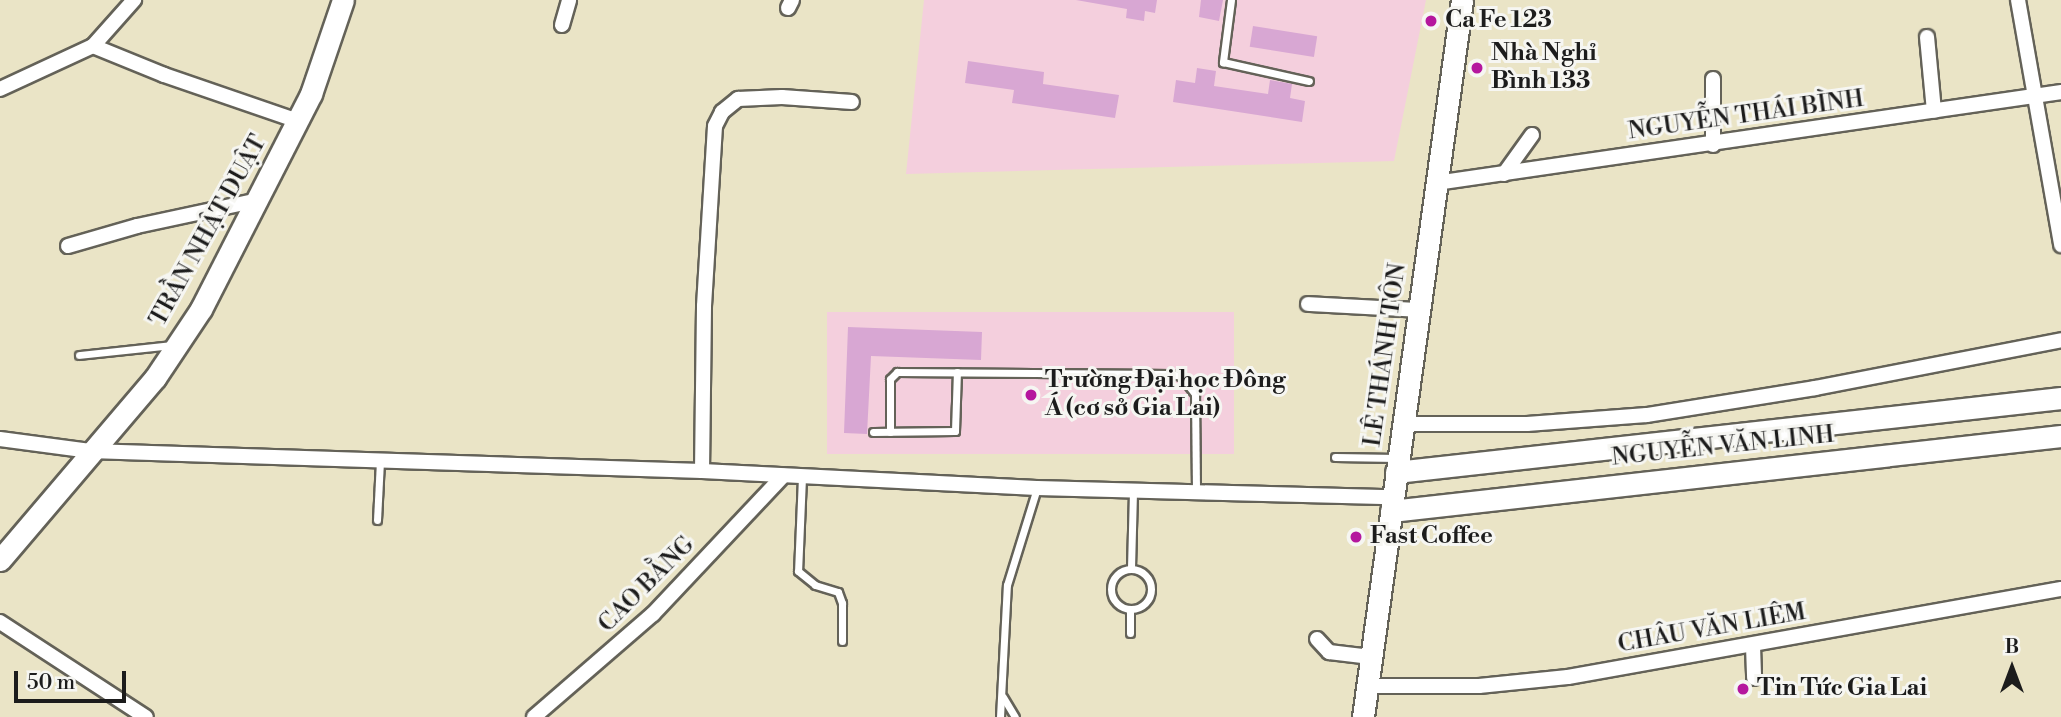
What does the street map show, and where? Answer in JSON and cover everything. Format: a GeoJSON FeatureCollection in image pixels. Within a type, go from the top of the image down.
{"type":"FeatureCollection","features":[{"type":"Feature","properties":{"kind":"street"},"geometry":{"type":"LineString","coordinates":[[0,89],[93,46],[134,0]]}},
{"type":"Feature","properties":{"kind":"street","name":"TRẦN NHẬT DUẬT"},"geometry":{"type":"LineString","coordinates":[[0,560],[90,451],[155,378],[201,309],[299,121],[343,0]]}},
{"type":"Feature","properties":{"kind":"street"},"geometry":{"type":"LineString","coordinates":[[562,25],[569,0]]}},
{"type":"Feature","properties":{"kind":"street","name":"LÊ THÁNH TÔN"},"geometry":{"type":"LineString","coordinates":[[1363,717],[1462,0]]}},
{"type":"Feature","properties":{"kind":"street"},"geometry":{"type":"LineString","coordinates":[[2018,0],[2061,245]]}},
{"type":"Feature","properties":{"kind":"street"},"geometry":{"type":"LineString","coordinates":[[1927,37],[1934,111]]}},
{"type":"Feature","properties":{"kind":"street"},"geometry":{"type":"LineString","coordinates":[[93,46],[164,75],[299,121]]}},
{"type":"Feature","properties":{"kind":"street"},"geometry":{"type":"LineString","coordinates":[[1713,79],[1713,145]]}},
{"type":"Feature","properties":{"kind":"street","name":"NGUYỄN THÁI BÌNH"},"geometry":{"type":"LineString","coordinates":[[1436,183],[1713,145],[2061,92]]}},
{"type":"Feature","properties":{"kind":"street"},"geometry":{"type":"LineString","coordinates":[[702,471],[704,306],[715,127],[722,112],[738,99],[852,102]]}},
{"type":"Feature","properties":{"kind":"street"},"geometry":{"type":"LineString","coordinates":[[1504,174],[1532,135]]}},
{"type":"Feature","properties":{"kind":"street"},"geometry":{"type":"LineString","coordinates":[[68,246],[137,226],[258,200]]}},
{"type":"Feature","properties":{"kind":"street"},"geometry":{"type":"LineString","coordinates":[[1308,304],[1419,310]]}},
{"type":"Feature","properties":{"kind":"street","name":"NGUYỄN VĂN LINH"},"geometry":{"type":"LineString","coordinates":[[1404,424],[1527,424],[1647,415],[1815,388],[2061,340]]}},
{"type":"Feature","properties":{"kind":"street","name":"NGUYỄN VĂN LINH"},"geometry":{"type":"LineString","coordinates":[[1397,465],[2061,398]]}},
{"type":"Feature","properties":{"kind":"street","name":"NGUYỄN VĂN LINH"},"geometry":{"type":"LineString","coordinates":[[1392,504],[2061,436]]}},
{"type":"Feature","properties":{"kind":"street"},"geometry":{"type":"LineString","coordinates":[[0,439],[90,451],[702,471],[1037,488],[1196,490],[1392,504]]}},
{"type":"Feature","properties":{"kind":"street","name":"CAO BẰNG"},"geometry":{"type":"LineString","coordinates":[[534,717],[653,614],[783,476]]}},
{"type":"Feature","properties":{"kind":"street","name":"CHÂU VĂN LIÊM"},"geometry":{"type":"LineString","coordinates":[[1367,686],[1479,687],[1527,682],[1753,646],[2061,589]]}},
{"type":"Feature","properties":{"kind":"street"},"geometry":{"type":"LineString","coordinates":[[0,622],[146,717]]}},
{"type":"Feature","properties":{"kind":"street"},"geometry":{"type":"LineString","coordinates":[[1317,639],[1329,652],[1371,657]]}},
{"type":"Feature","properties":{"kind":"street"},"geometry":{"type":"LineString","coordinates":[[1753,646],[1754,678]]}},
{"type":"Feature","properties":{"kind":"lane"},"geometry":{"type":"LineString","coordinates":[[1231,0],[1223,62],[1309,81]]}},
{"type":"Feature","properties":{"kind":"lane"},"geometry":{"type":"LineString","coordinates":[[79,355],[177,345]]}},
{"type":"Feature","properties":{"kind":"lane"},"geometry":{"type":"LineString","coordinates":[[890,432],[892,374],[957,372],[1181,376],[1195,394],[1196,490]]}},
{"type":"Feature","properties":{"kind":"lane"},"geometry":{"type":"LineString","coordinates":[[873,432],[955,431],[957,372]]}},
{"type":"Feature","properties":{"kind":"lane"},"geometry":{"type":"LineString","coordinates":[[1335,457],[1397,465]]}},
{"type":"Feature","properties":{"kind":"lane"},"geometry":{"type":"LineString","coordinates":[[377,520],[380,461]]}},
{"type":"Feature","properties":{"kind":"lane"},"geometry":{"type":"LineString","coordinates":[[802,477],[798,571],[815,585],[838,592],[842,603],[842,641]]}},
{"type":"Feature","properties":{"kind":"lane"},"geometry":{"type":"LineString","coordinates":[[1000,717],[1007,585],[1037,488]]}},
{"type":"Feature","properties":{"kind":"lane"},"geometry":{"type":"LineString","coordinates":[[1131,568],[1133,489]]}},
{"type":"Feature","properties":{"kind":"lane"},"geometry":{"type":"LineString","coordinates":[[1131,568],[1146,575],[1152,589],[1145,604],[1130,609],[1116,603],[1110,588],[1116,574],[1131,568]]}},
{"type":"Feature","properties":{"kind":"lane"},"geometry":{"type":"LineString","coordinates":[[1130,609],[1130,633]]}},
{"type":"Feature","properties":{"kind":"lane"},"geometry":{"type":"LineString","coordinates":[[1002,695],[1015,717]]}},
{"type":"Feature","properties":{"kind":"shaded area"},"geometry":{"type":"Polygon","coordinates":[[[924,0],[1426,0],[1394,161],[906,174],[924,0]]]}},
{"type":"Feature","properties":{"kind":"shaded area","name":"Trường Đại học Đông Á (cơ sở Gia Lai)"},"geometry":{"type":"Polygon","coordinates":[[[827,312],[1234,312],[1234,454],[827,454],[827,312]]]}},
{"type":"Feature","properties":{"kind":"building"},"geometry":{"type":"Polygon","coordinates":[[[1076,0],[1157,0],[1155,13],[1145,11],[1144,21],[1126,18],[1127,9],[1076,0]]]}},
{"type":"Feature","properties":{"kind":"building"},"geometry":{"type":"Polygon","coordinates":[[[1201,0],[1223,0],[1219,21],[1199,17],[1201,0]]]}},
{"type":"Feature","properties":{"kind":"building"},"geometry":{"type":"Polygon","coordinates":[[[1253,26],[1317,36],[1314,57],[1250,47],[1253,26]]]}},
{"type":"Feature","properties":{"kind":"building"},"geometry":{"type":"Polygon","coordinates":[[[968,61],[1044,72],[1043,84],[1119,95],[1115,118],[1012,103],[1014,90],[965,83],[968,61]]]}},
{"type":"Feature","properties":{"kind":"building"},"geometry":{"type":"Polygon","coordinates":[[[1197,68],[1216,71],[1214,86],[1268,94],[1270,80],[1292,84],[1290,98],[1305,101],[1302,122],[1173,102],[1176,80],[1195,83],[1197,68]]]}},
{"type":"Feature","properties":{"kind":"building"},"geometry":{"type":"Polygon","coordinates":[[[848,327],[982,332],[981,360],[871,356],[867,434],[844,433],[848,327]]]}},
{"type":"Feature","properties":{"kind":"place","name":"Ca Fe 123"},"geometry":{"type":"Point","coordinates":[1431,21]}},
{"type":"Feature","properties":{"kind":"place","name":"Nhà Nghỉ Bình 133"},"geometry":{"type":"Point","coordinates":[1477,68]}},
{"type":"Feature","properties":{"kind":"place","name":"Trường Đại học Đông Á (cơ sở Gia Lai)"},"geometry":{"type":"Point","coordinates":[1031,395]}},
{"type":"Feature","properties":{"kind":"place","name":"Fast Coffee"},"geometry":{"type":"Point","coordinates":[1356,537]}},
{"type":"Feature","properties":{"kind":"place","name":"Tin Tức Gia Lai"},"geometry":{"type":"Point","coordinates":[1743,689]}}]}
